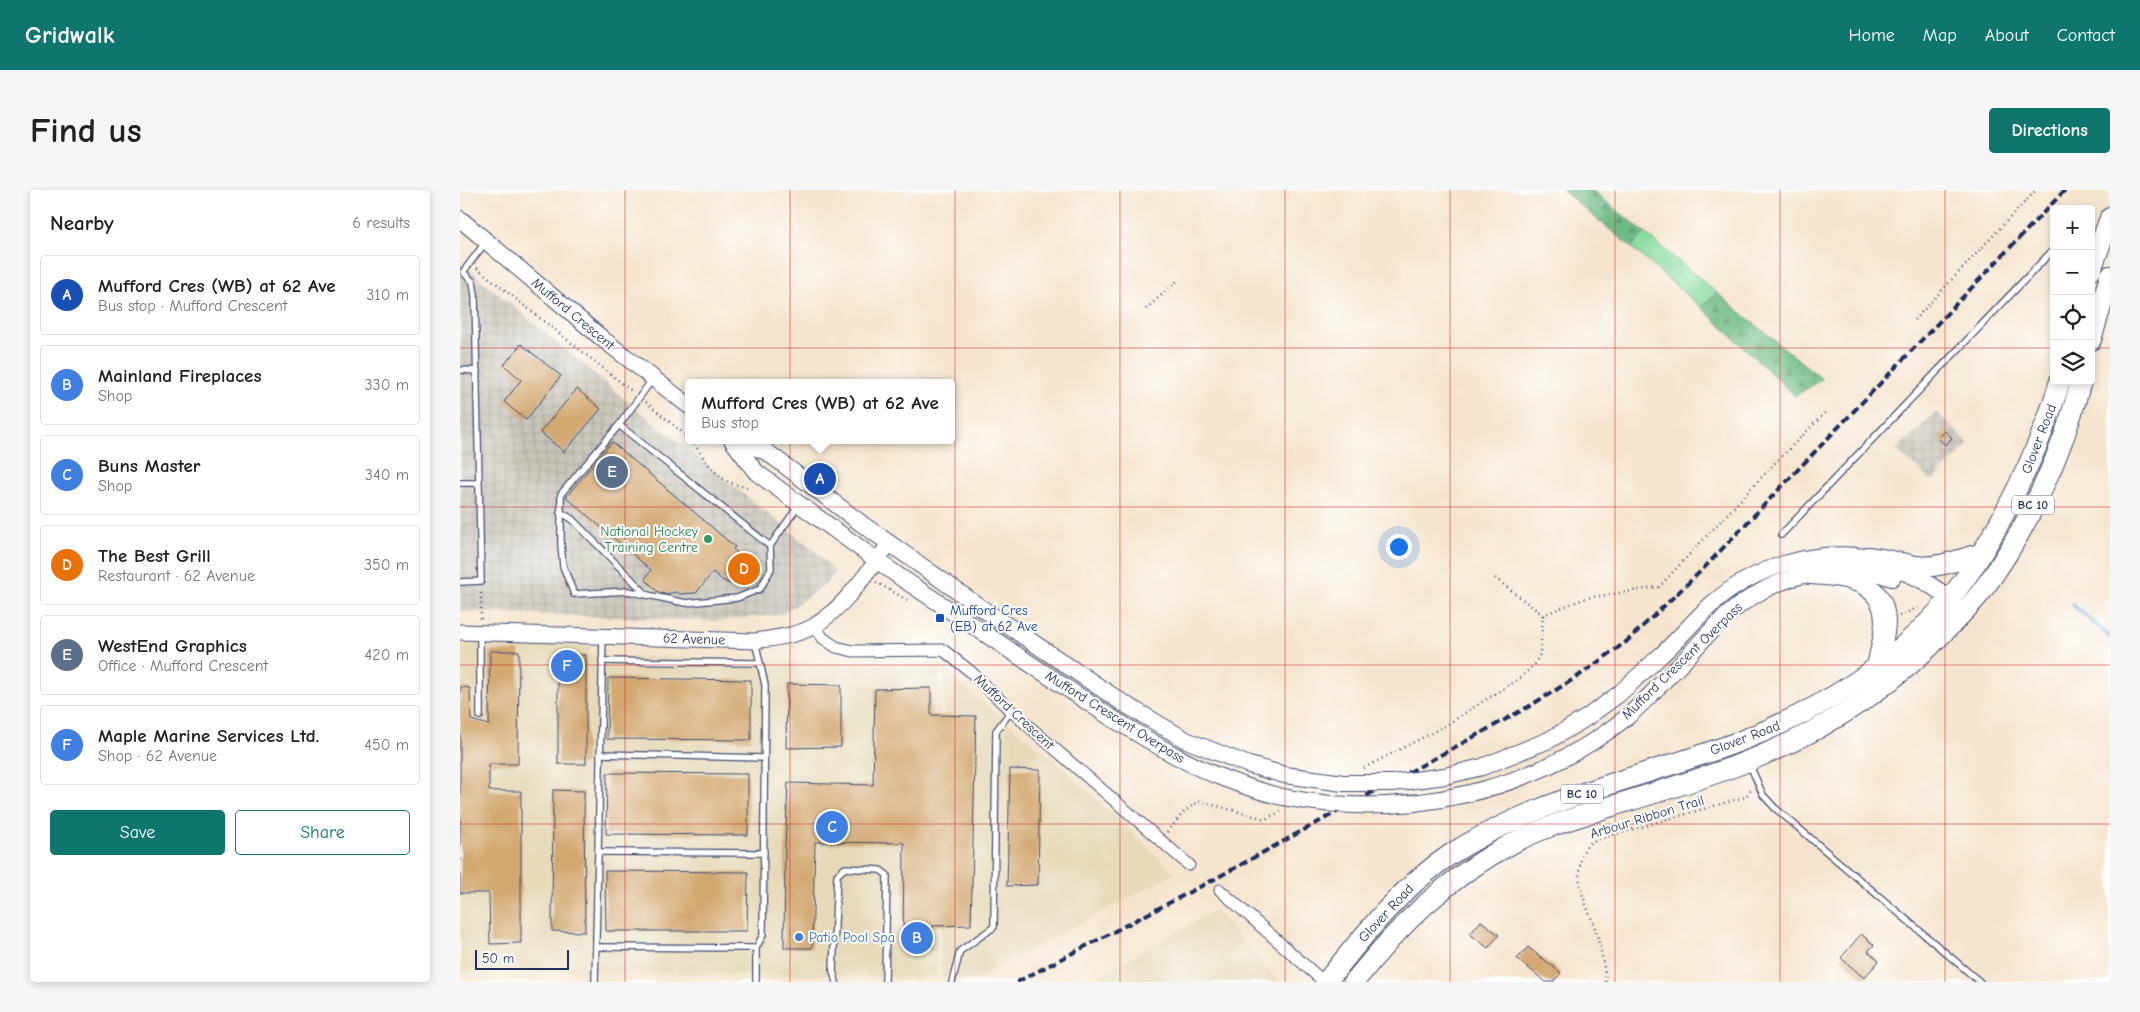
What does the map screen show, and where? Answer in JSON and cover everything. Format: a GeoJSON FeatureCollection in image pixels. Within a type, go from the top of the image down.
{"type":"FeatureCollection","features":[{"type":"Feature","properties":{"kind":"highway"},"geometry":{"type":"LineString","coordinates":[[2095,254],[2110,218]]}},
{"type":"Feature","properties":{"kind":"highway"},"geometry":{"type":"LineString","coordinates":[[2095,327],[2110,276]]}},
{"type":"Feature","properties":{"kind":"highway","name":"Glover Road"},"geometry":{"type":"LineString","coordinates":[[1325,982],[1376,919],[1413,883],[1451,855],[1505,823],[1560,802],[1752,736],[1803,714],[1866,675],[1916,634],[1944,606],[1982,553],[2021,485],[2049,421],[2059,385]]}},
{"type":"Feature","properties":{"kind":"highway","name":"Glover Road"},"geometry":{"type":"LineString","coordinates":[[1354,982],[1394,935],[1428,900],[1463,872],[1514,842],[1568,820],[1669,789],[1748,760],[1812,732],[1873,694],[1921,656],[1944,606],[1981,592],[2018,536],[2060,446],[2080,385]]}},
{"type":"Feature","properties":{"kind":"highway"},"geometry":{"type":"LineString","coordinates":[[1868,557],[1889,559],[1916,566],[1934,566],[1982,553]]}},
{"type":"Feature","properties":{"kind":"highway"},"geometry":{"type":"LineString","coordinates":[[1809,574],[1844,577],[1867,586],[1876,593],[1885,620],[1877,666]]}},
{"type":"Feature","properties":{"kind":"main road","name":"Mufford Crescent"},"geometry":{"type":"LineString","coordinates":[[460,219],[685,403]]}},
{"type":"Feature","properties":{"kind":"main road"},"geometry":{"type":"LineString","coordinates":[[737,444],[756,472],[877,560]]}},
{"type":"Feature","properties":{"kind":"main road"},"geometry":{"type":"LineString","coordinates":[[745,444],[767,452],[890,543]]}},
{"type":"Feature","properties":{"kind":"main road","name":"Mufford Crescent Overpass"},"geometry":{"type":"LineString","coordinates":[[890,543],[1122,703],[1186,740],[1248,765],[1285,775],[1343,783],[1393,783],[1444,776],[1482,767],[1549,740],[1586,718],[1619,694],[1712,604],[1745,579],[1789,562],[1807,558],[1868,557],[1923,580],[1944,606]]}},
{"type":"Feature","properties":{"kind":"main road","name":"Mufford Crescent Overpass"},"geometry":{"type":"LineString","coordinates":[[877,560],[1110,717],[1173,756],[1222,778],[1286,798],[1343,805],[1384,805],[1435,801],[1509,782],[1582,748],[1627,716],[1681,664],[1717,624],[1746,600],[1778,583],[1834,569],[1874,571],[1918,589],[1944,606]]}},
{"type":"Feature","properties":{"kind":"street","name":"62 Avenue"},"geometry":{"type":"LineString","coordinates":[[460,632],[754,641],[787,635],[814,626],[840,604],[890,543]]}},
{"type":"Feature","properties":{"kind":"street","name":"Mufford Crescent"},"geometry":{"type":"LineString","coordinates":[[814,626],[823,638],[836,647],[853,651],[943,650],[970,671],[1011,711],[1189,866]]}},
{"type":"Feature","properties":{"kind":"street"},"geometry":{"type":"LineString","coordinates":[[1220,890],[1325,982]]}},
{"type":"Feature","properties":{"kind":"lane"},"geometry":{"type":"LineString","coordinates":[[460,582],[481,581],[475,295],[473,282],[461,271],[487,242]]}},
{"type":"Feature","properties":{"kind":"lane"},"geometry":{"type":"LineString","coordinates":[[1781,535],[2053,250]]}},
{"type":"Feature","properties":{"kind":"lane"},"geometry":{"type":"LineString","coordinates":[[460,370],[477,371]]}},
{"type":"Feature","properties":{"kind":"lane"},"geometry":{"type":"LineString","coordinates":[[654,379],[619,425],[561,494],[563,566],[574,594],[628,591],[686,603],[737,598],[760,589],[771,569],[770,546],[799,504]]}},
{"type":"Feature","properties":{"kind":"lane"},"geometry":{"type":"LineString","coordinates":[[619,425],[770,546]]}},
{"type":"Feature","properties":{"kind":"lane"},"geometry":{"type":"LineString","coordinates":[[460,483],[478,483]]}},
{"type":"Feature","properties":{"kind":"lane"},"geometry":{"type":"LineString","coordinates":[[560,512],[572,519],[648,596]]}},
{"type":"Feature","properties":{"kind":"lane"},"geometry":{"type":"LineString","coordinates":[[480,632],[480,716]]}},
{"type":"Feature","properties":{"kind":"lane"},"geometry":{"type":"LineString","coordinates":[[595,982],[603,635]]}},
{"type":"Feature","properties":{"kind":"lane"},"geometry":{"type":"LineString","coordinates":[[754,641],[765,685],[763,935],[756,948],[756,982]]}},
{"type":"Feature","properties":{"kind":"lane"},"geometry":{"type":"LineString","coordinates":[[602,661],[759,663]]}},
{"type":"Feature","properties":{"kind":"lane"},"geometry":{"type":"LineString","coordinates":[[952,982],[960,951],[994,927],[996,731],[1011,711]]}},
{"type":"Feature","properties":{"kind":"lane"},"geometry":{"type":"LineString","coordinates":[[600,754],[764,758]]}},
{"type":"Feature","properties":{"kind":"lane"},"geometry":{"type":"LineString","coordinates":[[1748,760],[1762,795],[1775,808],[1980,982]]}},
{"type":"Feature","properties":{"kind":"lane"},"geometry":{"type":"LineString","coordinates":[[598,852],[764,853]]}},
{"type":"Feature","properties":{"kind":"lane"},"geometry":{"type":"LineString","coordinates":[[836,982],[833,971],[837,875],[845,868],[880,870],[887,875],[885,982]]}},
{"type":"Feature","properties":{"kind":"lane"},"geometry":{"type":"LineString","coordinates":[[596,947],[756,948]]}},
{"type":"Feature","properties":{"kind":"path"},"geometry":{"type":"LineString","coordinates":[[1914,320],[2036,190]]}},
{"type":"Feature","properties":{"kind":"path"},"geometry":{"type":"LineString","coordinates":[[470,262],[685,435]]}},
{"type":"Feature","properties":{"kind":"path"},"geometry":{"type":"LineString","coordinates":[[1146,310],[1177,281]]}},
{"type":"Feature","properties":{"kind":"path"},"geometry":{"type":"LineString","coordinates":[[1543,615],[1586,598],[1659,587],[1774,464],[1826,412]]}},
{"type":"Feature","properties":{"kind":"path"},"geometry":{"type":"LineString","coordinates":[[694,444],[712,469],[719,475],[733,484],[760,492]]}},
{"type":"Feature","properties":{"kind":"path"},"geometry":{"type":"LineString","coordinates":[[1495,578],[1543,615]]}},
{"type":"Feature","properties":{"kind":"path"},"geometry":{"type":"LineString","coordinates":[[480,632],[481,581]]}},
{"type":"Feature","properties":{"kind":"path"},"geometry":{"type":"LineString","coordinates":[[1893,620],[1944,606]]}},
{"type":"Feature","properties":{"kind":"path"},"geometry":{"type":"LineString","coordinates":[[1359,771],[1443,727],[1520,678],[1535,664],[1540,654],[1543,615]]}},
{"type":"Feature","properties":{"kind":"path","name":"Arbour Ribbon Trail"},"geometry":{"type":"LineString","coordinates":[[1606,982],[1594,928],[1584,903],[1578,878],[1579,864],[1586,847],[1596,840],[1745,797],[1758,782]]}},
{"type":"Feature","properties":{"kind":"path"},"geometry":{"type":"LineString","coordinates":[[1160,840],[1184,812],[1199,801],[1265,819],[1283,811]]}},
{"type":"Feature","properties":{"kind":"shaded area"},"geometry":{"type":"Polygon","coordinates":[[[460,262],[627,401],[815,551],[835,572],[827,583],[783,614],[714,621],[460,611],[460,262]]]}},
{"type":"Feature","properties":{"kind":"shaded area"},"geometry":{"type":"Polygon","coordinates":[[[1936,412],[1969,444],[1932,481],[1896,450],[1936,412]]]}},
{"type":"Feature","properties":{"kind":"shaded area"},"geometry":{"type":"Polygon","coordinates":[[[460,644],[590,646],[590,655],[941,665],[937,977],[460,970],[460,644]]]}},
{"type":"Feature","properties":{"kind":"shaded area"},"geometry":{"type":"Polygon","coordinates":[[[944,666],[960,684],[1059,764],[1175,873],[975,979],[940,977],[944,666]]]}},
{"type":"Feature","properties":{"kind":"shaded area"},"geometry":{"type":"Polygon","coordinates":[[[1215,910],[1279,982],[1088,982],[1215,910]]]}},
{"type":"Feature","properties":{"kind":"green space"},"geometry":{"type":"Polygon","coordinates":[[[1562,190],[1592,190],[1645,233],[1631,247],[1562,190]]]}},
{"type":"Feature","properties":{"kind":"green space"},"geometry":{"type":"Polygon","coordinates":[[[1645,233],[1717,293],[1701,307],[1631,247],[1645,233]]]}},
{"type":"Feature","properties":{"kind":"green space"},"geometry":{"type":"Polygon","coordinates":[[[1717,293],[1822,379],[1795,396],[1701,307],[1717,293]]]}},
{"type":"Feature","properties":{"kind":"building"},"geometry":{"type":"Polygon","coordinates":[[[521,344],[561,376],[526,420],[504,402],[521,380],[504,365],[521,344]]]}},
{"type":"Feature","properties":{"kind":"building"},"geometry":{"type":"Polygon","coordinates":[[[577,389],[601,409],[564,452],[540,432],[577,389]]]}},
{"type":"Feature","properties":{"kind":"building"},"geometry":{"type":"Polygon","coordinates":[[[1945,431],[1952,438],[1945,445],[1938,438],[1945,431]]]}},
{"type":"Feature","properties":{"kind":"building"},"geometry":{"type":"Polygon","coordinates":[[[612,442],[735,547],[733,549],[742,557],[746,565],[746,575],[740,582],[731,584],[722,580],[713,572],[696,593],[680,594],[677,592],[665,594],[658,592],[645,579],[651,570],[566,497],[612,442]]]}},
{"type":"Feature","properties":{"kind":"building"},"geometry":{"type":"Polygon","coordinates":[[[490,651],[519,651],[518,764],[489,764],[489,791],[521,791],[521,943],[490,944],[489,893],[460,893],[460,687],[470,688],[471,720],[489,725],[490,651]]]}},
{"type":"Feature","properties":{"kind":"building"},"geometry":{"type":"Polygon","coordinates":[[[558,655],[586,655],[586,764],[558,764],[558,655]]]}},
{"type":"Feature","properties":{"kind":"building"},"geometry":{"type":"Polygon","coordinates":[[[608,678],[751,680],[751,740],[607,739],[608,678]]]}},
{"type":"Feature","properties":{"kind":"building"},"geometry":{"type":"Polygon","coordinates":[[[787,684],[841,685],[841,747],[786,748],[787,684]]]}},
{"type":"Feature","properties":{"kind":"building"},"geometry":{"type":"Polygon","coordinates":[[[931,688],[931,715],[976,716],[971,925],[932,926],[932,948],[903,948],[904,843],[815,842],[812,948],[784,948],[788,783],[873,785],[875,689],[931,688]]]}},
{"type":"Feature","properties":{"kind":"building"},"geometry":{"type":"Polygon","coordinates":[[[1010,769],[1040,770],[1038,885],[1007,886],[1010,769]]]}},
{"type":"Feature","properties":{"kind":"building"},"geometry":{"type":"Polygon","coordinates":[[[607,773],[748,774],[748,835],[606,834],[607,773]]]}},
{"type":"Feature","properties":{"kind":"building"},"geometry":{"type":"Polygon","coordinates":[[[553,790],[584,791],[585,932],[552,931],[553,790]]]}},
{"type":"Feature","properties":{"kind":"building"},"geometry":{"type":"Polygon","coordinates":[[[605,871],[748,872],[747,931],[606,931],[605,871]]]}},
{"type":"Feature","properties":{"kind":"building"},"geometry":{"type":"Polygon","coordinates":[[[1481,921],[1499,935],[1488,948],[1470,934],[1481,921]]]}},
{"type":"Feature","properties":{"kind":"building"},"geometry":{"type":"Polygon","coordinates":[[[1861,934],[1874,945],[1868,951],[1879,961],[1864,978],[1841,958],[1861,934]]]}},
{"type":"Feature","properties":{"kind":"building"},"geometry":{"type":"Polygon","coordinates":[[[1528,947],[1561,973],[1553,982],[1546,982],[1517,959],[1528,947]]]}},
{"type":"Feature","properties":{"kind":"waterway"},"geometry":{"type":"LineString","coordinates":[[2073,605],[2110,637]]}},
{"type":"Feature","properties":{"kind":"railway"},"geometry":{"type":"LineString","coordinates":[[1017,982],[1211,881],[1528,707],[1577,677],[1626,642],[1702,570],[2065,190]]}},
{"type":"Feature","properties":{"kind":"place","name":"WestEnd Graphics"},"geometry":{"type":"Point","coordinates":[612,472]}},
{"type":"Feature","properties":{"kind":"place","name":"Mufford Cres (WB) at 62 Ave"},"geometry":{"type":"Point","coordinates":[820,479]}},
{"type":"Feature","properties":{"kind":"place","name":"National Hockey Training Centre"},"geometry":{"type":"Point","coordinates":[708,539]}},
{"type":"Feature","properties":{"kind":"place","name":"The Best Grill"},"geometry":{"type":"Point","coordinates":[744,569]}},
{"type":"Feature","properties":{"kind":"place","name":"Mufford Cres (EB) at 62 Ave"},"geometry":{"type":"Point","coordinates":[940,618]}},
{"type":"Feature","properties":{"kind":"place","name":"Maple Marine Services Ltd."},"geometry":{"type":"Point","coordinates":[567,666]}},
{"type":"Feature","properties":{"kind":"place","name":"Buns Master"},"geometry":{"type":"Point","coordinates":[832,827]}},
{"type":"Feature","properties":{"kind":"place","name":"Patio Pool Spa"},"geometry":{"type":"Point","coordinates":[799,937]}},
{"type":"Feature","properties":{"kind":"place","name":"Mainland Fireplaces"},"geometry":{"type":"Point","coordinates":[917,938]}}]}
